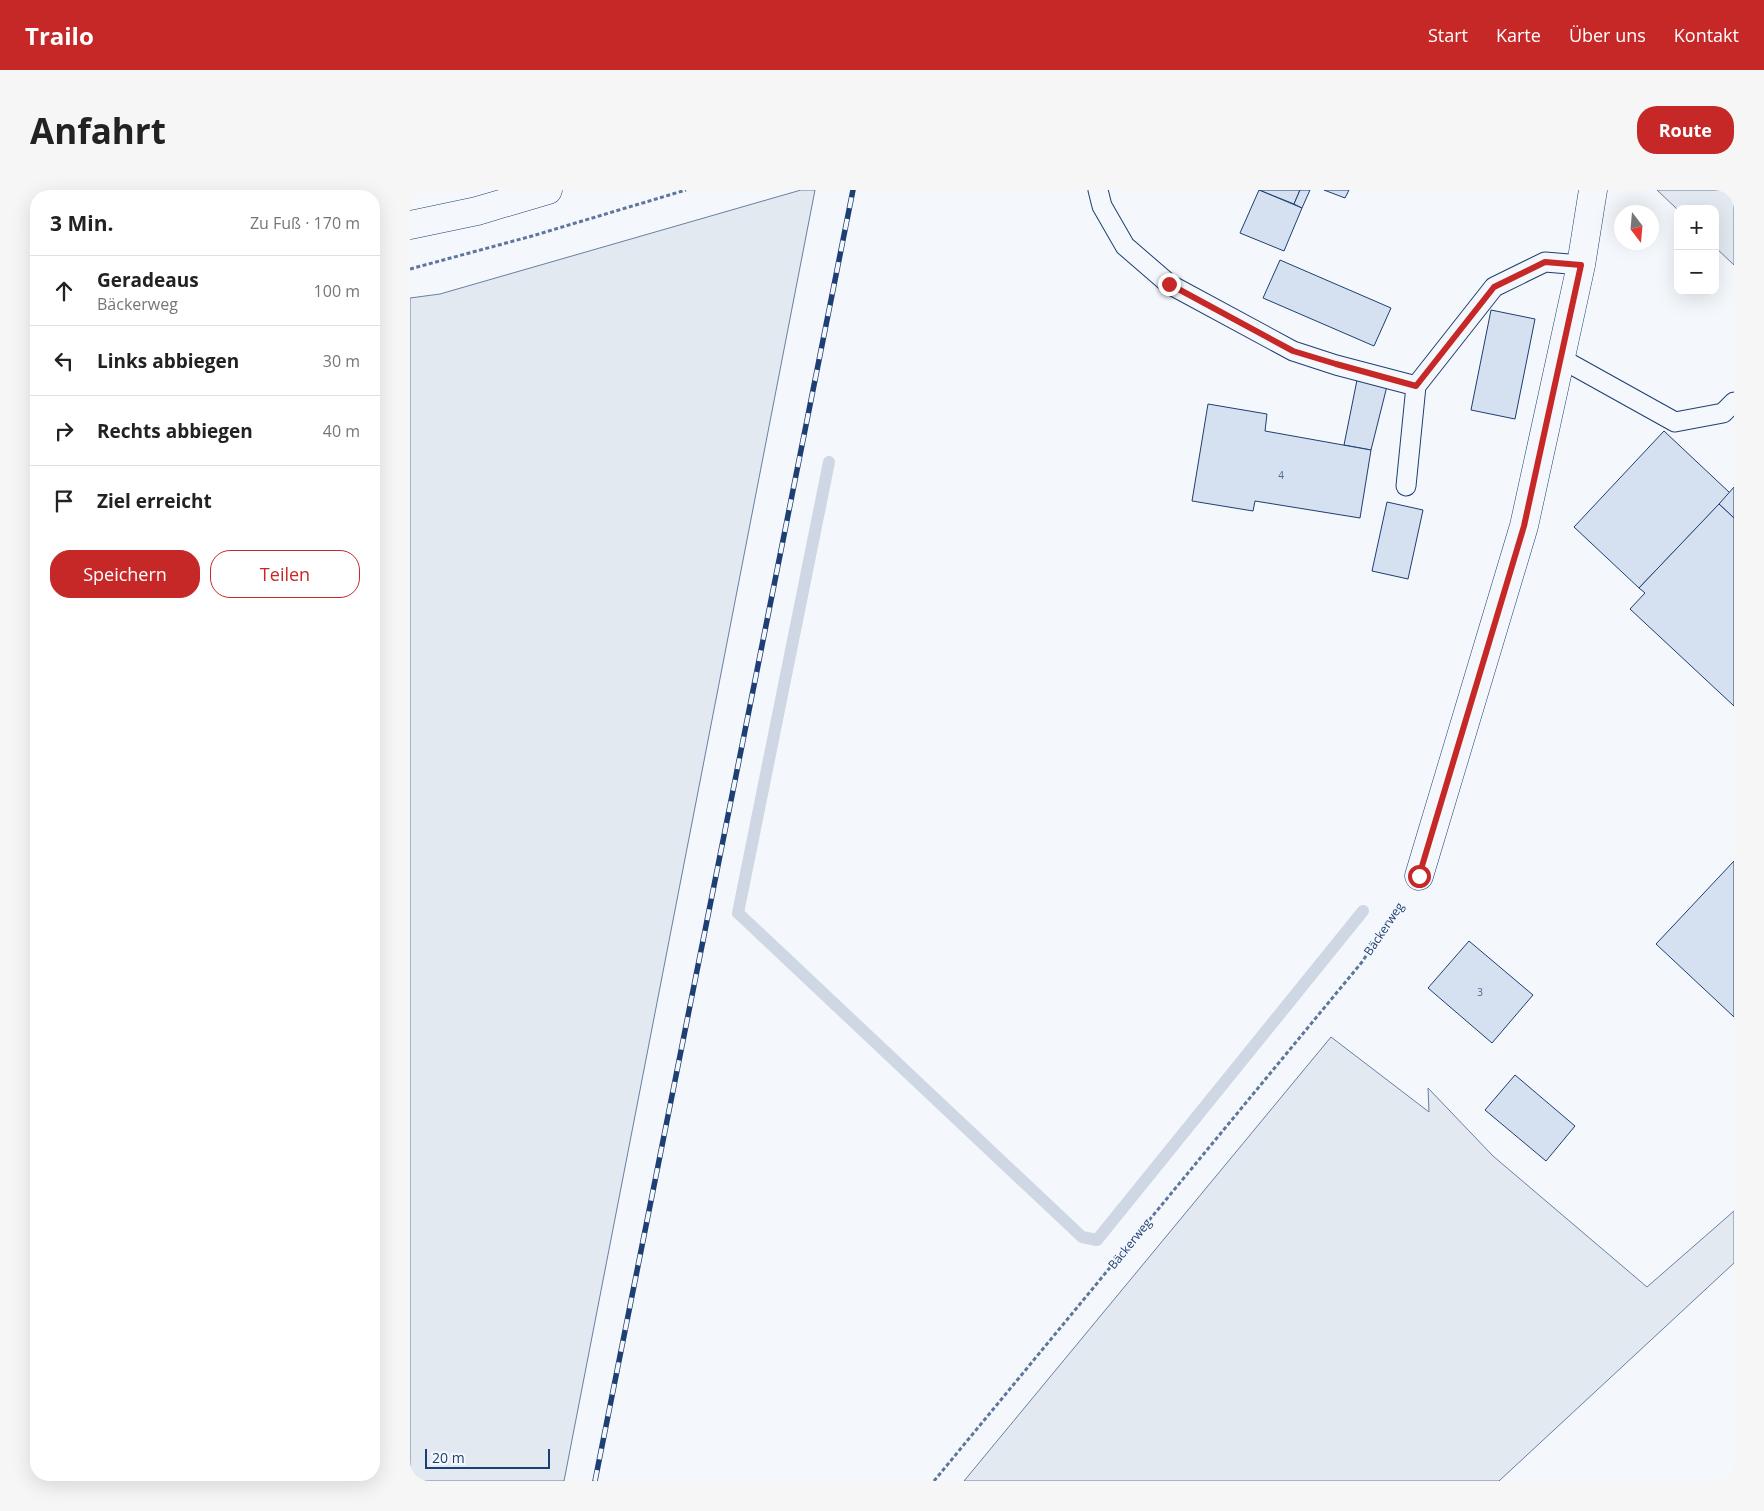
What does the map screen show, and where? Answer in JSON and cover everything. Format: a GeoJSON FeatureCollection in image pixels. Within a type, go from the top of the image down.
{"type":"FeatureCollection","features":[{"type":"Feature","properties":{"kind":"street"},"geometry":{"type":"LineString","coordinates":[[410,225],[477,211],[548,190]]}},
{"type":"Feature","properties":{"kind":"street"},"geometry":{"type":"LineString","coordinates":[[1419,876],[1524,526],[1581,265],[1593,190]]}},
{"type":"Feature","properties":{"kind":"lane"},"geometry":{"type":"LineString","coordinates":[[1098,190],[1102,206],[1125,246],[1169,284],[1293,351],[1416,386]]}},
{"type":"Feature","properties":{"kind":"lane"},"geometry":{"type":"LineString","coordinates":[[1406,486],[1416,386],[1494,287],[1545,262],[1581,265]]}},
{"type":"Feature","properties":{"kind":"lane"},"geometry":{"type":"LineString","coordinates":[[1560,358],[1675,422],[1723,413],[1734,402]]}},
{"type":"Feature","properties":{"kind":"path"},"geometry":{"type":"LineString","coordinates":[[410,269],[523,239],[686,190]]}},
{"type":"Feature","properties":{"kind":"path","name":"Bäckerweg"},"geometry":{"type":"LineString","coordinates":[[934,1481],[1362,962],[1419,876]]}},
{"type":"Feature","properties":{"kind":"shaded area"},"geometry":{"type":"Polygon","coordinates":[[[801,190],[815,190],[564,1481],[410,1481],[410,298],[440,294],[801,190]]]}},
{"type":"Feature","properties":{"kind":"shaded area"},"geometry":{"type":"Polygon","coordinates":[[[1657,190],[1734,190],[1734,265],[1719,251],[1719,205],[1674,206],[1657,190]]]}},
{"type":"Feature","properties":{"kind":"shaded area"},"geometry":{"type":"Polygon","coordinates":[[[1331,1037],[1429,1112],[1428,1088],[1493,1156],[1647,1287],[1734,1211],[1734,1263],[1499,1481],[964,1481],[1331,1037]]]}},
{"type":"Feature","properties":{"kind":"building"},"geometry":{"type":"Polygon","coordinates":[[[1259,190],[1300,190],[1294,204],[1259,190]]]}},
{"type":"Feature","properties":{"kind":"building"},"geometry":{"type":"Polygon","coordinates":[[[1259,190],[1302,208],[1284,251],[1240,233],[1259,190]]]}},
{"type":"Feature","properties":{"kind":"building"},"geometry":{"type":"Polygon","coordinates":[[[1300,190],[1310,190],[1302,208],[1294,204],[1300,190]]]}},
{"type":"Feature","properties":{"kind":"building"},"geometry":{"type":"Polygon","coordinates":[[[1324,190],[1349,190],[1345,198],[1324,190]]]}},
{"type":"Feature","properties":{"kind":"building"},"geometry":{"type":"Polygon","coordinates":[[[1280,260],[1391,308],[1374,346],[1263,298],[1280,260]]]}},
{"type":"Feature","properties":{"kind":"building"},"geometry":{"type":"Polygon","coordinates":[[[1491,310],[1535,319],[1515,419],[1471,410],[1491,310]]]}},
{"type":"Feature","properties":{"kind":"building"},"geometry":{"type":"Polygon","coordinates":[[[1357,380],[1387,386],[1371,450],[1344,445],[1357,380]]]}},
{"type":"Feature","properties":{"kind":"building"},"geometry":{"type":"Polygon","coordinates":[[[1208,404],[1267,414],[1265,431],[1371,450],[1360,518],[1255,501],[1253,511],[1192,501],[1208,404]]]}},
{"type":"Feature","properties":{"kind":"building"},"geometry":{"type":"Polygon","coordinates":[[[1664,431],[1730,493],[1639,588],[1574,527],[1664,431]]]}},
{"type":"Feature","properties":{"kind":"building"},"geometry":{"type":"Polygon","coordinates":[[[1734,487],[1734,518],[1719,504],[1734,487]]]}},
{"type":"Feature","properties":{"kind":"building"},"geometry":{"type":"Polygon","coordinates":[[[1387,502],[1423,510],[1408,579],[1372,571],[1387,502]]]}},
{"type":"Feature","properties":{"kind":"building"},"geometry":{"type":"Polygon","coordinates":[[[1719,504],[1734,518],[1734,706],[1630,609],[1645,593],[1639,588],[1719,504]]]}},
{"type":"Feature","properties":{"kind":"building"},"geometry":{"type":"Polygon","coordinates":[[[1734,861],[1734,1017],[1656,944],[1734,861]]]}},
{"type":"Feature","properties":{"kind":"building"},"geometry":{"type":"Polygon","coordinates":[[[1469,941],[1533,995],[1492,1043],[1428,988],[1469,941]]]}},
{"type":"Feature","properties":{"kind":"building"},"geometry":{"type":"Polygon","coordinates":[[[1515,1075],[1575,1126],[1546,1161],[1485,1110],[1515,1075]]]}},
{"type":"Feature","properties":{"kind":"waterway"},"geometry":{"type":"LineString","coordinates":[[829,462],[738,913],[1082,1237],[1097,1240],[1363,911]]}},
{"type":"Feature","properties":{"kind":"railway"},"geometry":{"type":"LineString","coordinates":[[595,1481],[853,190]]}},
{"type":"Feature","properties":{"kind":"route"},"geometry":{"type":"LineString","coordinates":[[1169,284],[1293,351],[1416,386],[1494,287],[1545,262],[1581,265],[1524,526],[1419,876]]}}]}
